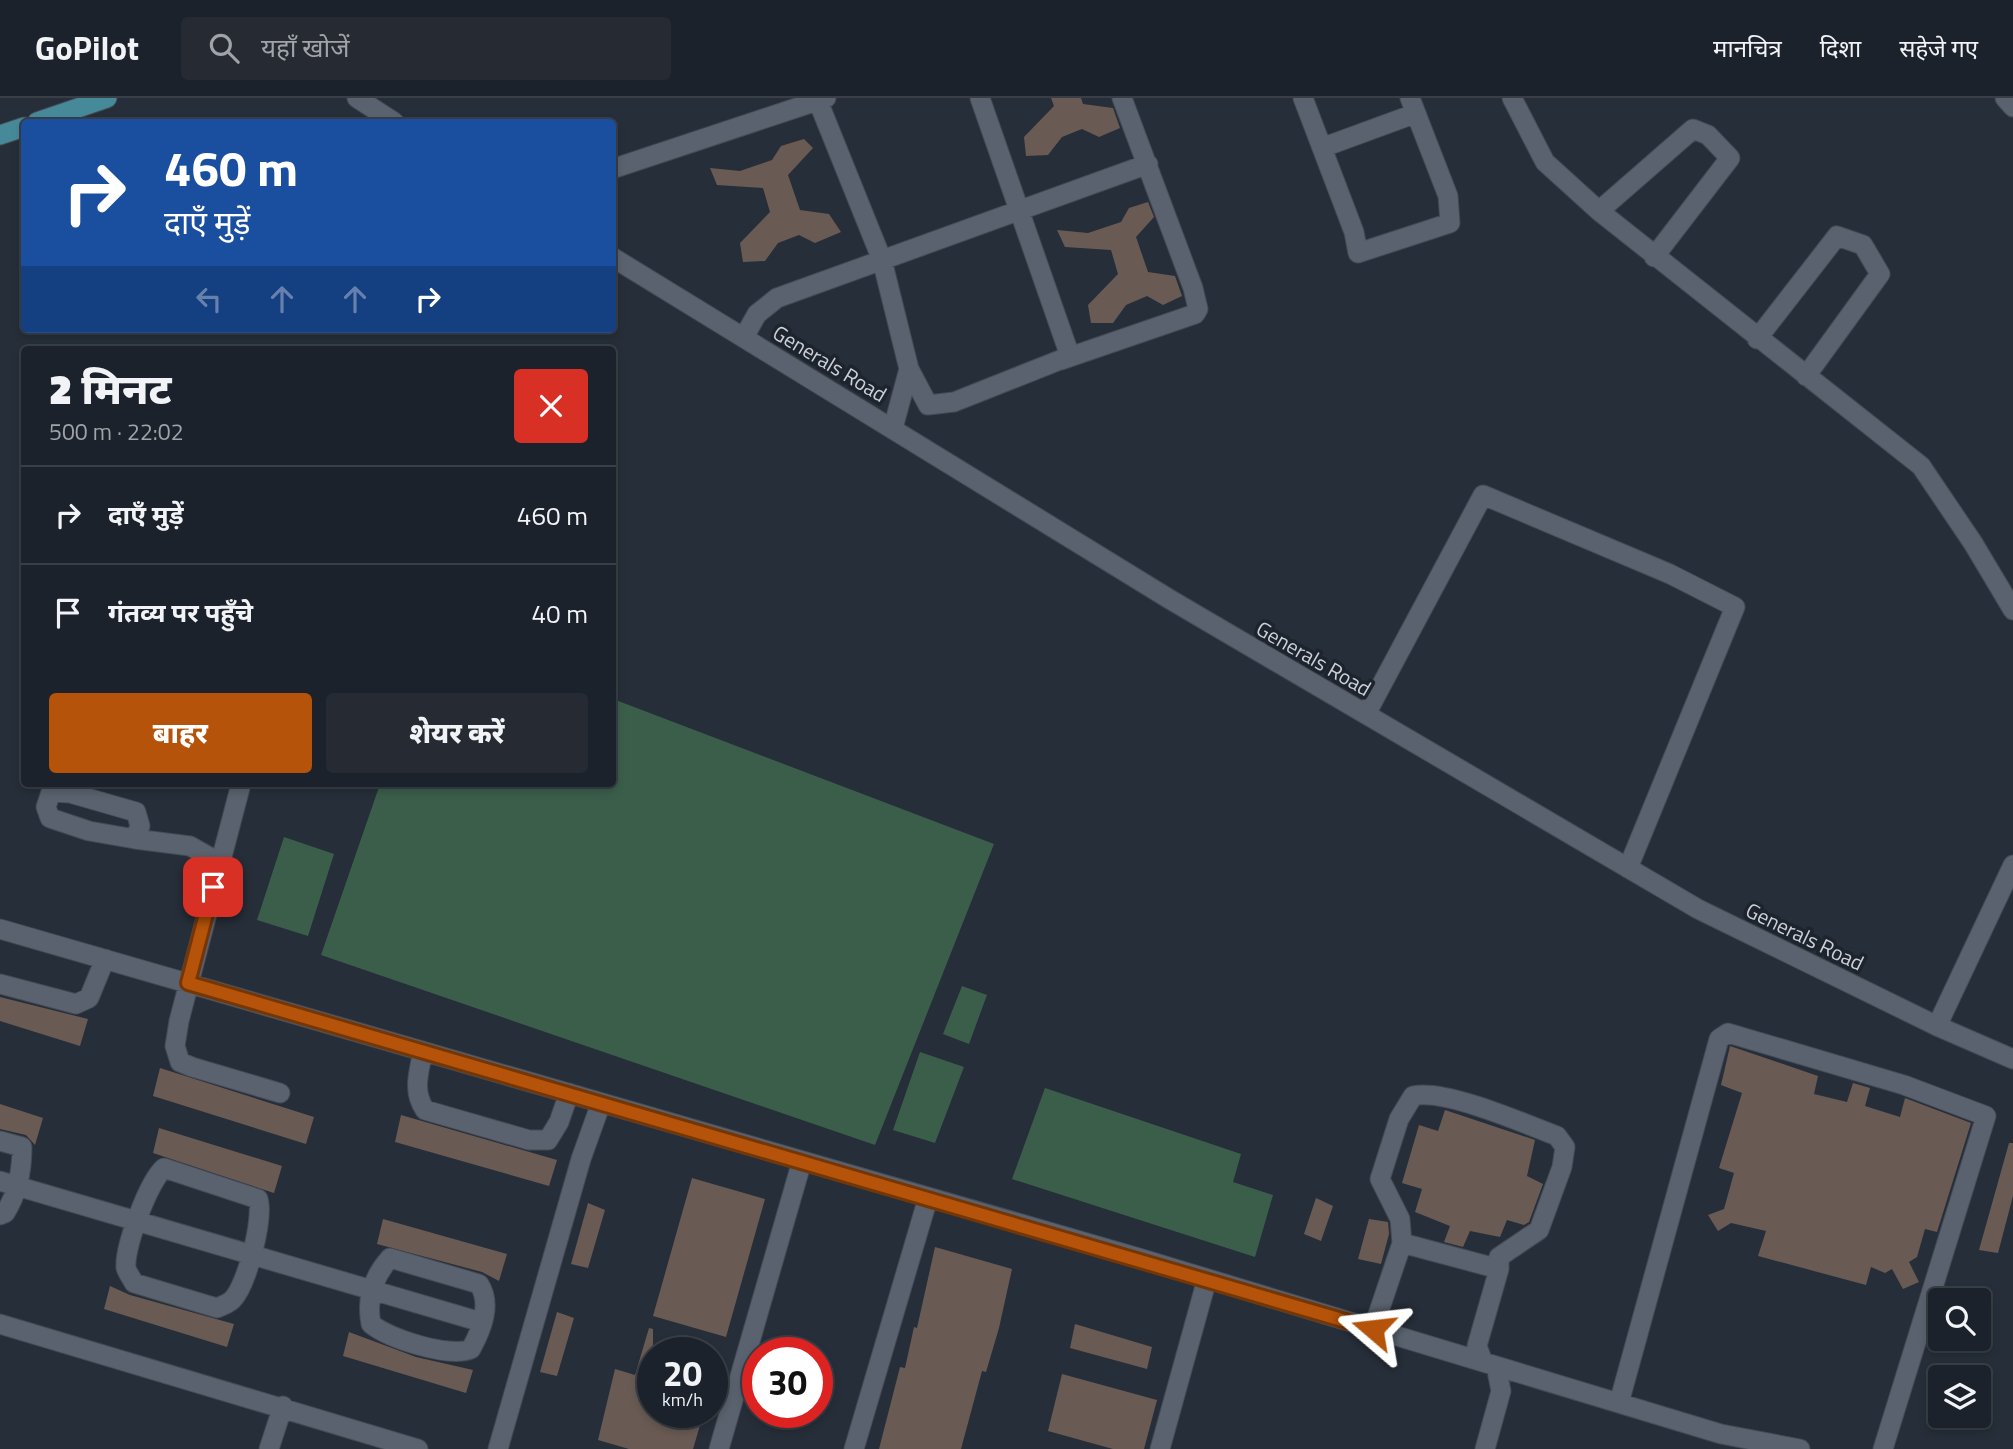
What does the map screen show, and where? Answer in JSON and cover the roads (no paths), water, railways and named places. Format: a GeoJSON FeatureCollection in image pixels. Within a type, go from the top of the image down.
{"type":"FeatureCollection","features":[{"type":"Feature","properties":{"kind":"main road"},"geometry":{"type":"LineString","coordinates":[[46,119],[107,98]]}},
{"type":"Feature","properties":{"kind":"main road"},"geometry":{"type":"LineString","coordinates":[[0,135],[21,128]]}},
{"type":"Feature","properties":{"kind":"street"},"geometry":{"type":"LineString","coordinates":[[357,98],[389,119]]}},
{"type":"Feature","properties":{"kind":"street"},"geometry":{"type":"LineString","coordinates":[[980,98],[1070,356],[1061,360]]}},
{"type":"Feature","properties":{"kind":"street"},"geometry":{"type":"LineString","coordinates":[[616,168],[822,99],[882,260],[909,369],[928,405],[954,402],[1061,360],[1195,314],[1198,309],[1122,98]]}},
{"type":"Feature","properties":{"kind":"street"},"geometry":{"type":"LineString","coordinates":[[1304,98],[1324,147],[1358,253],[1450,223],[1448,196],[1412,106],[1324,147]]}},
{"type":"Feature","properties":{"kind":"street"},"geometry":{"type":"LineString","coordinates":[[1512,98],[1545,162],[1599,211],[1757,340],[1921,466],[1973,543],[2013,610]]}},
{"type":"Feature","properties":{"kind":"street"},"geometry":{"type":"LineString","coordinates":[[2005,98],[2013,107]]}},
{"type":"Feature","properties":{"kind":"street"},"geometry":{"type":"LineString","coordinates":[[1599,211],[1693,130],[1708,135],[1730,158],[1654,257]]}},
{"type":"Feature","properties":{"kind":"street"},"geometry":{"type":"LineString","coordinates":[[744,337],[757,314],[777,298],[1148,164]]}},
{"type":"Feature","properties":{"kind":"street"},"geometry":{"type":"LineString","coordinates":[[1757,340],[1838,236],[1863,245],[1880,274],[1806,376]]}},
{"type":"Feature","properties":{"kind":"street","name":"Generals Road"},"geometry":{"type":"LineString","coordinates":[[616,259],[1171,600],[1698,909],[1937,1026],[2013,1059]]}},
{"type":"Feature","properties":{"kind":"street"},"geometry":{"type":"LineString","coordinates":[[893,428],[909,369]]}},
{"type":"Feature","properties":{"kind":"street"},"geometry":{"type":"LineString","coordinates":[[1366,714],[1483,495],[1670,574],[1735,607],[1628,868]]}},
{"type":"Feature","properties":{"kind":"street"},"geometry":{"type":"LineString","coordinates":[[240,787],[188,983],[175,1046],[180,1062],[280,1093]]}},
{"type":"Feature","properties":{"kind":"street"},"geometry":{"type":"LineString","coordinates":[[135,839],[190,846],[220,863]]}},
{"type":"Feature","properties":{"kind":"street"},"geometry":{"type":"LineString","coordinates":[[1937,1026],[2013,865]]}},
{"type":"Feature","properties":{"kind":"street"},"geometry":{"type":"LineString","coordinates":[[0,929],[1208,1279],[1721,1434],[1800,1449]]}},
{"type":"Feature","properties":{"kind":"street"},"geometry":{"type":"LineString","coordinates":[[0,984],[76,1004],[89,998],[104,959]]}},
{"type":"Feature","properties":{"kind":"street"},"geometry":{"type":"LineString","coordinates":[[1619,1404],[1719,1039],[1728,1033],[1904,1084],[1986,1116],[1884,1449]]}},
{"type":"Feature","properties":{"kind":"street"},"geometry":{"type":"LineString","coordinates":[[422,1051],[416,1083],[418,1099],[425,1110],[529,1140],[548,1140],[559,1122],[569,1093]]}},
{"type":"Feature","properties":{"kind":"street"},"geometry":{"type":"LineString","coordinates":[[1373,1329],[1402,1243],[1399,1219],[1380,1179],[1399,1119],[1413,1096],[1423,1093],[1557,1136],[1564,1147],[1562,1167],[1539,1230],[1499,1257],[1499,1269],[1477,1346],[1502,1391],[1485,1449]]}},
{"type":"Feature","properties":{"kind":"street"},"geometry":{"type":"LineString","coordinates":[[498,1449],[581,1159],[601,1102]]}},
{"type":"Feature","properties":{"kind":"street"},"geometry":{"type":"LineString","coordinates":[[0,1141],[22,1147],[10,1184],[11,1204],[0,1215]]}},
{"type":"Feature","properties":{"kind":"street"},"geometry":{"type":"LineString","coordinates":[[719,1449],[802,1161]]}},
{"type":"Feature","properties":{"kind":"street"},"geometry":{"type":"LineString","coordinates":[[164,1168],[258,1199],[261,1209],[259,1228],[233,1300],[217,1308],[134,1283],[126,1268],[137,1222],[154,1176],[164,1168]]}},
{"type":"Feature","properties":{"kind":"street"},"geometry":{"type":"LineString","coordinates":[[10,1184],[371,1292],[481,1322]]}},
{"type":"Feature","properties":{"kind":"street"},"geometry":{"type":"LineString","coordinates":[[854,1449],[928,1198]]}},
{"type":"Feature","properties":{"kind":"street"},"geometry":{"type":"LineString","coordinates":[[1402,1243],[1499,1269]]}},
{"type":"Feature","properties":{"kind":"street"},"geometry":{"type":"LineString","coordinates":[[390,1258],[479,1284],[487,1296],[471,1349],[458,1354],[383,1334],[371,1324],[368,1308],[371,1292],[380,1269],[390,1258]]}},
{"type":"Feature","properties":{"kind":"street"},"geometry":{"type":"LineString","coordinates":[[1160,1449],[1208,1279]]}},
{"type":"Feature","properties":{"kind":"street"},"geometry":{"type":"LineString","coordinates":[[0,1325],[283,1406],[418,1449]]}},
{"type":"Feature","properties":{"kind":"street"},"geometry":{"type":"LineString","coordinates":[[269,1449],[283,1406]]}}]}
